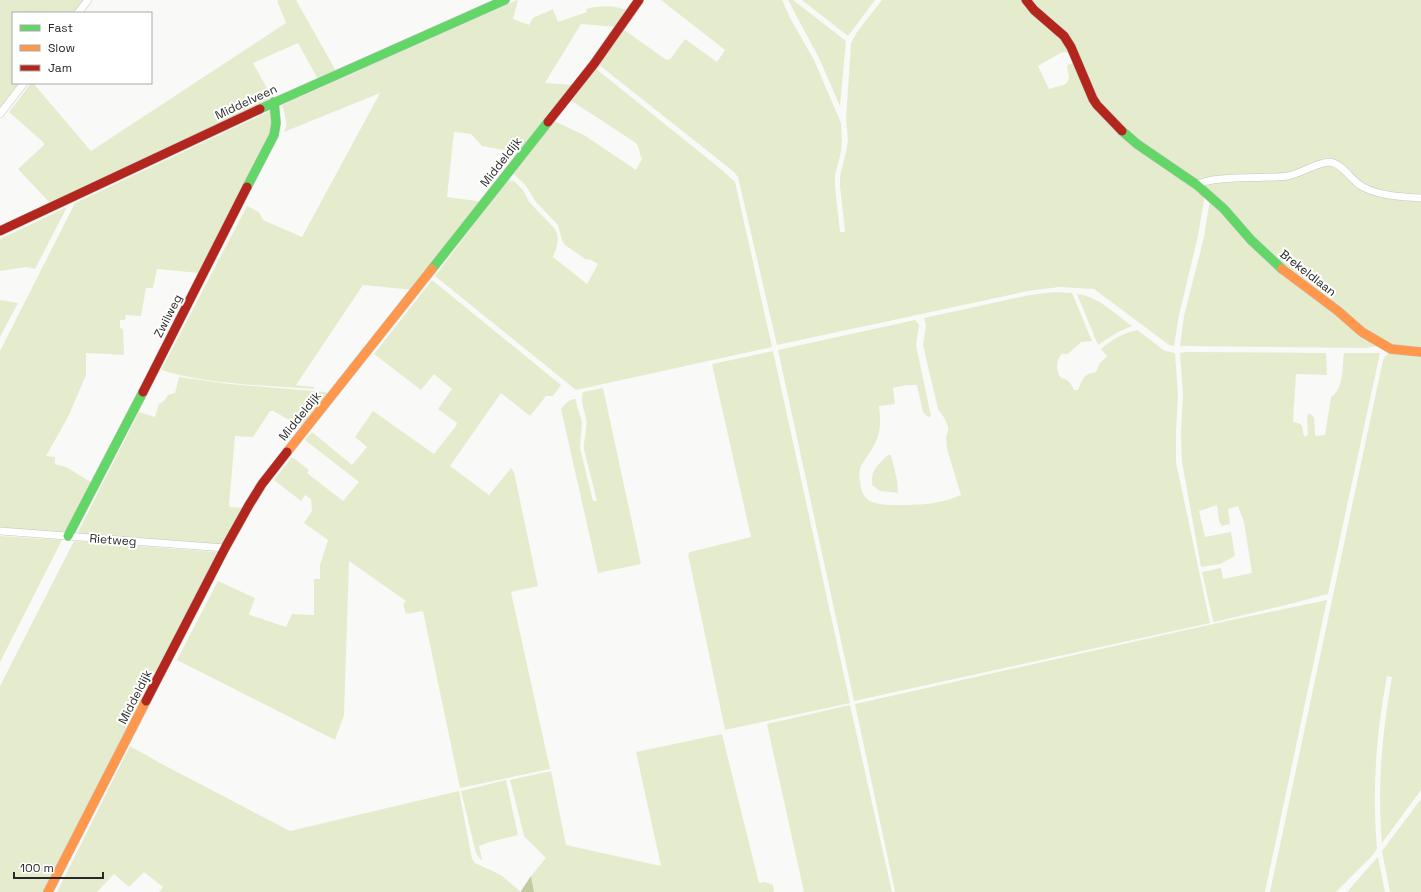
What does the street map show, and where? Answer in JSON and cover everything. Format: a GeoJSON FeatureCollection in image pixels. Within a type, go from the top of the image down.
{"type":"FeatureCollection","features":[{"type":"Feature","properties":{"kind":"street"},"geometry":{"type":"LineString","coordinates":[[79,12],[88,0]]}},
{"type":"Feature","properties":{"kind":"street","name":"Middelveen"},"geometry":{"type":"LineString","coordinates":[[0,231],[274,102],[505,0]]}},
{"type":"Feature","properties":{"kind":"street","name":"Middeldijk"},"geometry":{"type":"LineString","coordinates":[[48,892],[225,548],[249,505],[275,467],[594,64],[640,0]]}},
{"type":"Feature","properties":{"kind":"street","name":"Brekeldlaan"},"geometry":{"type":"LineString","coordinates":[[1026,0],[1034,10],[1064,36],[1073,52],[1088,89],[1097,105],[1104,114],[1137,144],[1197,185],[1224,209],[1258,247],[1276,264],[1338,311],[1362,332],[1391,349],[1421,352]]}},
{"type":"Feature","properties":{"kind":"street"},"geometry":{"type":"LineString","coordinates":[[0,114],[23,84]]}},
{"type":"Feature","properties":{"kind":"street","name":"Zwilweg"},"geometry":{"type":"LineString","coordinates":[[68,536],[274,136],[277,120],[274,102]]}},
{"type":"Feature","properties":{"kind":"street"},"geometry":{"type":"LineString","coordinates":[[1197,185],[1200,182],[1228,179],[1295,175],[1328,162],[1338,165],[1355,181],[1366,188],[1392,195],[1421,198]]}},
{"type":"Feature","properties":{"kind":"street","name":"Rietweg"},"geometry":{"type":"LineString","coordinates":[[0,531],[225,548]]}},
{"type":"Feature","properties":{"kind":"shaded area"},"geometry":{"type":"Polygon","coordinates":[[[0,0],[88,0],[79,12],[12,12],[12,84],[21,84],[0,111],[0,0]]]}},
{"type":"Feature","properties":{"kind":"shaded area"},"geometry":{"type":"Polygon","coordinates":[[[296,0],[336,71],[318,79],[298,43],[253,63],[273,99],[51,204],[18,169],[44,145],[43,142],[9,112],[30,84],[34,84],[91,151],[286,23],[277,1],[296,0]]]}},
{"type":"Feature","properties":{"kind":"shaded area"},"geometry":{"type":"Polygon","coordinates":[[[517,0],[513,19],[529,25],[533,18],[553,9],[558,22],[587,12],[586,9],[597,7],[608,6],[629,11],[617,27],[581,24],[545,83],[574,85],[522,153],[482,146],[471,134],[454,132],[447,197],[484,202],[414,290],[363,285],[296,385],[314,387],[314,389],[218,382],[161,370],[247,206],[259,212],[263,220],[302,237],[380,93],[284,132],[286,122],[282,105],[517,0]]]}},
{"type":"Feature","properties":{"kind":"shaded area"},"geometry":{"type":"Polygon","coordinates":[[[661,0],[782,0],[790,18],[814,60],[841,123],[841,152],[835,175],[835,186],[840,232],[845,232],[840,176],[848,141],[846,119],[851,43],[857,32],[882,0],[1023,0],[1055,31],[1070,53],[1062,52],[1038,66],[1049,89],[1066,84],[1069,78],[1067,66],[1069,64],[1076,64],[1094,105],[1205,194],[1198,236],[1179,315],[1174,346],[1169,345],[1094,289],[1060,287],[1028,291],[777,345],[738,177],[734,172],[598,64],[623,29],[665,59],[668,60],[671,58],[685,39],[717,62],[725,50],[661,0]]]}},
{"type":"Feature","properties":{"kind":"shaded area"},"geometry":{"type":"Polygon","coordinates":[[[788,0],[793,0],[846,41],[840,106],[819,58],[788,0]]]}},
{"type":"Feature","properties":{"kind":"shaded area"},"geometry":{"type":"Polygon","coordinates":[[[802,0],[875,0],[848,36],[802,0]]]}},
{"type":"Feature","properties":{"kind":"shaded area"},"geometry":{"type":"Polygon","coordinates":[[[1030,0],[1421,0],[1421,196],[1380,191],[1362,183],[1334,161],[1293,173],[1200,181],[1193,178],[1137,141],[1100,104],[1077,56],[1030,0]]]}},
{"type":"Feature","properties":{"kind":"shaded area"},"geometry":{"type":"Polygon","coordinates":[[[595,68],[735,182],[772,347],[576,390],[435,276],[508,179],[512,182],[513,180],[523,190],[529,202],[554,228],[558,242],[553,257],[587,284],[598,264],[591,260],[585,259],[565,245],[558,225],[536,202],[526,186],[513,173],[554,121],[584,135],[636,170],[642,159],[636,143],[570,100],[595,68]]]}},
{"type":"Feature","properties":{"kind":"shaded area"},"geometry":{"type":"Polygon","coordinates":[[[272,110],[275,125],[199,273],[157,269],[153,288],[146,288],[141,316],[126,315],[125,320],[120,320],[120,328],[123,329],[124,355],[86,353],[86,375],[68,417],[46,456],[55,457],[55,464],[66,467],[91,482],[64,534],[0,530],[0,351],[75,203],[272,110]]]}},
{"type":"Feature","properties":{"kind":"shaded area"},"geometry":{"type":"Polygon","coordinates":[[[1324,165],[1335,165],[1353,183],[1421,200],[1421,349],[1392,345],[1380,341],[1284,269],[1201,185],[1235,180],[1278,180],[1324,165]]]}},
{"type":"Feature","properties":{"kind":"shaded area"},"geometry":{"type":"Polygon","coordinates":[[[1210,199],[1229,219],[1377,346],[1366,348],[1180,346],[1184,316],[1204,237],[1210,199]]]}},
{"type":"Feature","properties":{"kind":"shaded area"},"geometry":{"type":"Polygon","coordinates":[[[67,207],[35,269],[26,267],[0,271],[0,239],[67,207]]]}},
{"type":"Feature","properties":{"kind":"shaded area"},"geometry":{"type":"Polygon","coordinates":[[[432,280],[561,385],[553,396],[546,396],[530,416],[501,393],[450,466],[489,495],[511,468],[514,472],[538,586],[511,592],[550,769],[460,788],[423,611],[406,614],[403,604],[406,601],[349,561],[344,715],[335,740],[177,660],[218,581],[255,598],[249,614],[250,615],[286,627],[292,614],[314,615],[314,579],[320,579],[320,565],[328,540],[304,523],[312,511],[311,499],[305,495],[301,501],[274,480],[292,457],[309,470],[307,473],[343,501],[359,482],[305,440],[312,432],[352,465],[367,447],[355,437],[373,411],[434,454],[456,426],[457,423],[438,409],[452,389],[434,374],[421,390],[374,354],[432,280]]]}},
{"type":"Feature","properties":{"kind":"shaded area"},"geometry":{"type":"Polygon","coordinates":[[[1055,292],[1072,293],[1092,341],[1081,342],[1068,354],[1062,354],[1058,360],[1057,369],[1059,375],[1061,378],[1066,379],[1069,382],[1074,390],[1078,390],[1082,380],[1088,374],[1096,372],[1100,363],[1107,356],[1101,349],[1113,340],[1127,333],[1137,330],[1165,351],[1175,353],[1178,394],[1176,462],[1210,623],[854,701],[778,350],[915,320],[919,325],[916,345],[931,416],[928,417],[923,412],[917,385],[906,385],[893,388],[895,404],[879,406],[879,432],[872,448],[861,466],[861,488],[863,494],[867,498],[876,503],[904,505],[937,503],[961,495],[947,449],[946,437],[948,427],[945,419],[938,409],[923,345],[926,325],[924,318],[1030,295],[1055,292]]]}},
{"type":"Feature","properties":{"kind":"shaded area"},"geometry":{"type":"Polygon","coordinates":[[[1077,294],[1085,295],[1099,302],[1132,326],[1118,332],[1098,345],[1077,294]]]}},
{"type":"Feature","properties":{"kind":"shaded area"},"geometry":{"type":"Polygon","coordinates":[[[0,300],[18,303],[0,337],[0,300]]]}},
{"type":"Feature","properties":{"kind":"shaded area"},"geometry":{"type":"Polygon","coordinates":[[[773,351],[850,703],[725,730],[688,554],[690,552],[751,537],[712,364],[773,351]]]}},
{"type":"Feature","properties":{"kind":"shaded area"},"geometry":{"type":"Polygon","coordinates":[[[1180,353],[1326,353],[1327,375],[1296,374],[1293,422],[1302,426],[1305,437],[1308,435],[1308,414],[1311,414],[1314,418],[1315,435],[1325,435],[1331,397],[1338,389],[1340,383],[1344,353],[1380,353],[1328,594],[1214,622],[1213,621],[1202,572],[1221,568],[1223,579],[1252,573],[1244,522],[1238,506],[1228,509],[1230,524],[1222,526],[1219,521],[1217,505],[1199,511],[1205,537],[1231,532],[1235,556],[1220,564],[1201,567],[1182,462],[1181,432],[1183,394],[1180,353]]]}},
{"type":"Feature","properties":{"kind":"shaded area"},"geometry":{"type":"Polygon","coordinates":[[[1389,353],[1421,356],[1421,790],[1382,843],[1380,801],[1381,760],[1392,677],[1387,676],[1380,720],[1376,762],[1375,805],[1377,849],[1336,892],[1270,892],[1383,360],[1389,353]]]}},
{"type":"Feature","properties":{"kind":"shaded area"},"geometry":{"type":"Polygon","coordinates":[[[179,377],[229,384],[329,393],[304,428],[273,411],[270,411],[253,437],[235,436],[229,505],[230,507],[244,508],[222,545],[78,535],[78,532],[139,412],[155,417],[159,404],[164,401],[168,395],[175,393],[179,377]]]}},
{"type":"Feature","properties":{"kind":"shaded area"},"geometry":{"type":"Polygon","coordinates":[[[603,388],[641,564],[598,573],[561,409],[569,401],[576,399],[582,422],[580,448],[593,501],[597,501],[584,450],[586,418],[582,399],[583,392],[603,388]]]}},
{"type":"Feature","properties":{"kind":"shaded area"},"geometry":{"type":"Polygon","coordinates":[[[888,455],[891,455],[897,480],[898,493],[880,491],[872,485],[874,471],[888,455]]]}},
{"type":"Feature","properties":{"kind":"shaded area"},"geometry":{"type":"Polygon","coordinates":[[[0,536],[62,540],[0,662],[0,536]]]}},
{"type":"Feature","properties":{"kind":"shaded area"},"geometry":{"type":"Polygon","coordinates":[[[74,541],[216,552],[217,556],[45,892],[0,892],[0,686],[74,541]]]}},
{"type":"Feature","properties":{"kind":"shaded area"},"geometry":{"type":"Polygon","coordinates":[[[1327,600],[1265,892],[895,892],[855,704],[1327,600]]]}},
{"type":"Feature","properties":{"kind":"shaded area"},"geometry":{"type":"Polygon","coordinates":[[[850,705],[892,892],[804,892],[767,724],[850,705]]]}},
{"type":"Feature","properties":{"kind":"shaded area"},"geometry":{"type":"Polygon","coordinates":[[[722,734],[759,883],[765,882],[773,885],[774,892],[534,892],[531,876],[546,858],[524,836],[510,780],[551,771],[566,845],[661,866],[636,752],[722,734]]]}},
{"type":"Feature","properties":{"kind":"shaded area"},"geometry":{"type":"Polygon","coordinates":[[[130,746],[290,831],[459,791],[472,859],[475,863],[501,875],[521,892],[159,892],[163,887],[144,872],[129,887],[114,874],[97,892],[57,892],[130,746]]]}},
{"type":"Feature","properties":{"kind":"shaded area"},"geometry":{"type":"Polygon","coordinates":[[[506,780],[518,835],[479,846],[482,860],[476,853],[461,791],[506,780]]]}},
{"type":"Feature","properties":{"kind":"shaded area"},"geometry":{"type":"Polygon","coordinates":[[[1421,799],[1421,892],[1390,892],[1382,851],[1421,799]]]}},
{"type":"Feature","properties":{"kind":"shaded area"},"geometry":{"type":"Polygon","coordinates":[[[1378,857],[1385,892],[1347,892],[1375,860],[1378,857]]]}},
{"type":"Feature","properties":{"kind":"shaded area"},"geometry":{"type":"Polygon","coordinates":[[[531,876],[534,892],[521,892],[521,891],[531,876]]]}},
{"type":"Feature","properties":{"kind":"traffic: fast"},"geometry":{"type":"LineString","coordinates":[[260,109],[505,0]]}},
{"type":"Feature","properties":{"kind":"traffic: fast"},"geometry":{"type":"LineString","coordinates":[[247,187],[274,135],[276,123],[274,102]]}},
{"type":"Feature","properties":{"kind":"traffic: fast"},"geometry":{"type":"LineString","coordinates":[[432,269],[548,122]]}},
{"type":"Feature","properties":{"kind":"traffic: fast"},"geometry":{"type":"LineString","coordinates":[[1122,131],[1137,144],[1197,185],[1224,209],[1251,240],[1282,269]]}},
{"type":"Feature","properties":{"kind":"traffic: fast"},"geometry":{"type":"LineString","coordinates":[[68,536],[143,392]]}},
{"type":"Feature","properties":{"kind":"traffic: slow"},"geometry":{"type":"LineString","coordinates":[[287,452],[432,269]]}},
{"type":"Feature","properties":{"kind":"traffic: slow"},"geometry":{"type":"LineString","coordinates":[[1282,269],[1338,311],[1362,332],[1391,349],[1421,352]]}},
{"type":"Feature","properties":{"kind":"traffic: slow"},"geometry":{"type":"LineString","coordinates":[[48,892],[146,701]]}},
{"type":"Feature","properties":{"kind":"traffic: jam"},"geometry":{"type":"LineString","coordinates":[[548,122],[594,64],[639,0]]}},
{"type":"Feature","properties":{"kind":"traffic: jam"},"geometry":{"type":"LineString","coordinates":[[1026,0],[1034,10],[1064,36],[1071,47],[1093,99],[1122,131]]}},
{"type":"Feature","properties":{"kind":"traffic: jam"},"geometry":{"type":"LineString","coordinates":[[0,231],[260,109]]}},
{"type":"Feature","properties":{"kind":"traffic: jam"},"geometry":{"type":"LineString","coordinates":[[143,392],[247,187]]}},
{"type":"Feature","properties":{"kind":"traffic: jam"},"geometry":{"type":"LineString","coordinates":[[146,701],[225,548],[249,505],[262,484],[287,452]]}}]}
